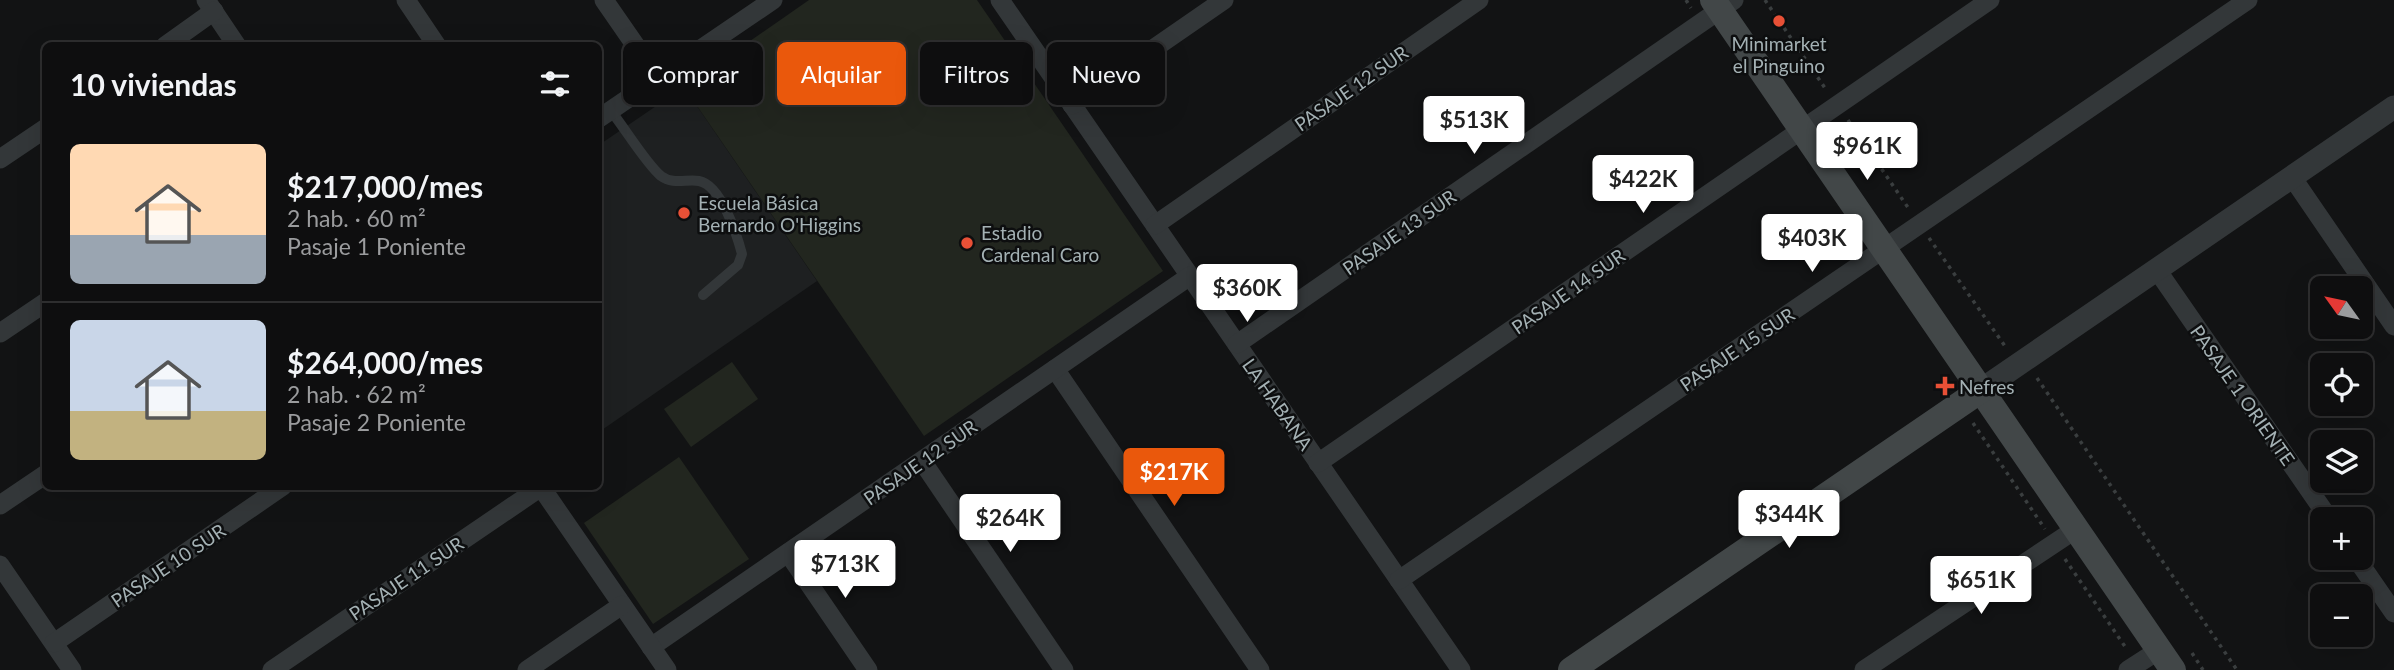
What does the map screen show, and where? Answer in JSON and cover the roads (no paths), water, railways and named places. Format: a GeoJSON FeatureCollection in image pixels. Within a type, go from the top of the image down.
{"type":"FeatureCollection","features":[{"type":"Feature","properties":{"kind":"main road"},"geometry":{"type":"LineString","coordinates":[[1723,3],[1802,130],[2166,660]]}},
{"type":"Feature","properties":{"kind":"main road"},"geometry":{"type":"LineString","coordinates":[[1571,670],[1981,390]]}},
{"type":"Feature","properties":{"kind":"street"},"geometry":{"type":"LineString","coordinates":[[406,0],[434,42]]}},
{"type":"Feature","properties":{"kind":"street"},"geometry":{"type":"LineString","coordinates":[[604,0],[633,42]]}},
{"type":"Feature","properties":{"kind":"street"},"geometry":{"type":"LineString","coordinates":[[711,42],[773,0]]}},
{"type":"Feature","properties":{"kind":"street","name":"LA HABANA"},"geometry":{"type":"LineString","coordinates":[[1000,0],[1047,69]]}},
{"type":"Feature","properties":{"kind":"street"},"geometry":{"type":"LineString","coordinates":[[1163,42],[1224,0]]}},
{"type":"Feature","properties":{"kind":"street","name":"PASAJE 12 SUR"},"geometry":{"type":"LineString","coordinates":[[1154,225],[1479,0]]}},
{"type":"Feature","properties":{"kind":"street","name":"PASAJE 14 SUR"},"geometry":{"type":"LineString","coordinates":[[1318,463],[1990,0]]}},
{"type":"Feature","properties":{"kind":"street","name":"PASAJE 15 SUR"},"geometry":{"type":"LineString","coordinates":[[1399,580],[2248,0]]}},
{"type":"Feature","properties":{"kind":"street","name":"PASAJE 13 SUR"},"geometry":{"type":"LineString","coordinates":[[1237,344],[1723,3]]}},
{"type":"Feature","properties":{"kind":"street"},"geometry":{"type":"LineString","coordinates":[[170,42],[210,6],[234,42]]}},
{"type":"Feature","properties":{"kind":"street"},"geometry":{"type":"LineString","coordinates":[[605,115],[623,102]]}},
{"type":"Feature","properties":{"kind":"street","name":"LA HABANA"},"geometry":{"type":"LineString","coordinates":[[1072,105],[1461,670]]}},
{"type":"Feature","properties":{"kind":"street"},"geometry":{"type":"LineString","coordinates":[[1981,390],[2394,107]]}},
{"type":"Feature","properties":{"kind":"street"},"geometry":{"type":"LineString","coordinates":[[0,159],[42,131]]}},
{"type":"Feature","properties":{"kind":"street"},"geometry":{"type":"LineString","coordinates":[[2292,177],[2394,326]]}},
{"type":"Feature","properties":{"kind":"street","name":"PASAJE 1 ORIENTE"},"geometry":{"type":"LineString","coordinates":[[2157,270],[2321,507]]}},
{"type":"Feature","properties":{"kind":"street","name":"PASAJE 12 SUR"},"geometry":{"type":"LineString","coordinates":[[651,647],[1190,276]]}},
{"type":"Feature","properties":{"kind":"street"},"geometry":{"type":"LineString","coordinates":[[0,333],[42,305]]}},
{"type":"Feature","properties":{"kind":"street"},"geometry":{"type":"LineString","coordinates":[[1055,369],[1260,670]]}},
{"type":"Feature","properties":{"kind":"street"},"geometry":{"type":"LineString","coordinates":[[922,461],[1064,670]]}},
{"type":"Feature","properties":{"kind":"street"},"geometry":{"type":"LineString","coordinates":[[0,505],[42,477]]}},
{"type":"Feature","properties":{"kind":"street","name":"PASAJE 10 SUR"},"geometry":{"type":"LineString","coordinates":[[54,643],[277,490]]}},
{"type":"Feature","properties":{"kind":"street","name":"PASAJE 11 SUR"},"geometry":{"type":"LineString","coordinates":[[272,670],[535,490]]}},
{"type":"Feature","properties":{"kind":"street"},"geometry":{"type":"LineString","coordinates":[[544,490],[667,670]]}},
{"type":"Feature","properties":{"kind":"street"},"geometry":{"type":"LineString","coordinates":[[1864,670],[2076,529]]}},
{"type":"Feature","properties":{"kind":"street"},"geometry":{"type":"LineString","coordinates":[[788,553],[868,670]]}},
{"type":"Feature","properties":{"kind":"street"},"geometry":{"type":"LineString","coordinates":[[0,565],[72,670]]}},
{"type":"Feature","properties":{"kind":"street"},"geometry":{"type":"LineString","coordinates":[[2364,570],[2394,613]]}},
{"type":"Feature","properties":{"kind":"street"},"geometry":{"type":"LineString","coordinates":[[527,670],[622,605]]}},
{"type":"Feature","properties":{"kind":"street"},"geometry":{"type":"LineString","coordinates":[[2128,670],[2166,660]]}},
{"type":"Feature","properties":{"kind":"lane"},"geometry":{"type":"LineString","coordinates":[[605,115],[662,176],[678,183],[701,181],[709,186],[730,215],[743,254],[738,265],[704,295]]}},
{"type":"Feature","properties":{"kind":"place","name":"Minimarket el Pinguino"},"geometry":{"type":"Point","coordinates":[1779,21]}},
{"type":"Feature","properties":{"kind":"place","name":"Escuela Básica Bernardo O'Higgins"},"geometry":{"type":"Point","coordinates":[684,213]}},
{"type":"Feature","properties":{"kind":"place","name":"Estadio Cardenal Caro"},"geometry":{"type":"Point","coordinates":[967,243]}},
{"type":"Feature","properties":{"kind":"place","name":"Nefres"},"geometry":{"type":"Point","coordinates":[1945,386]}}]}
